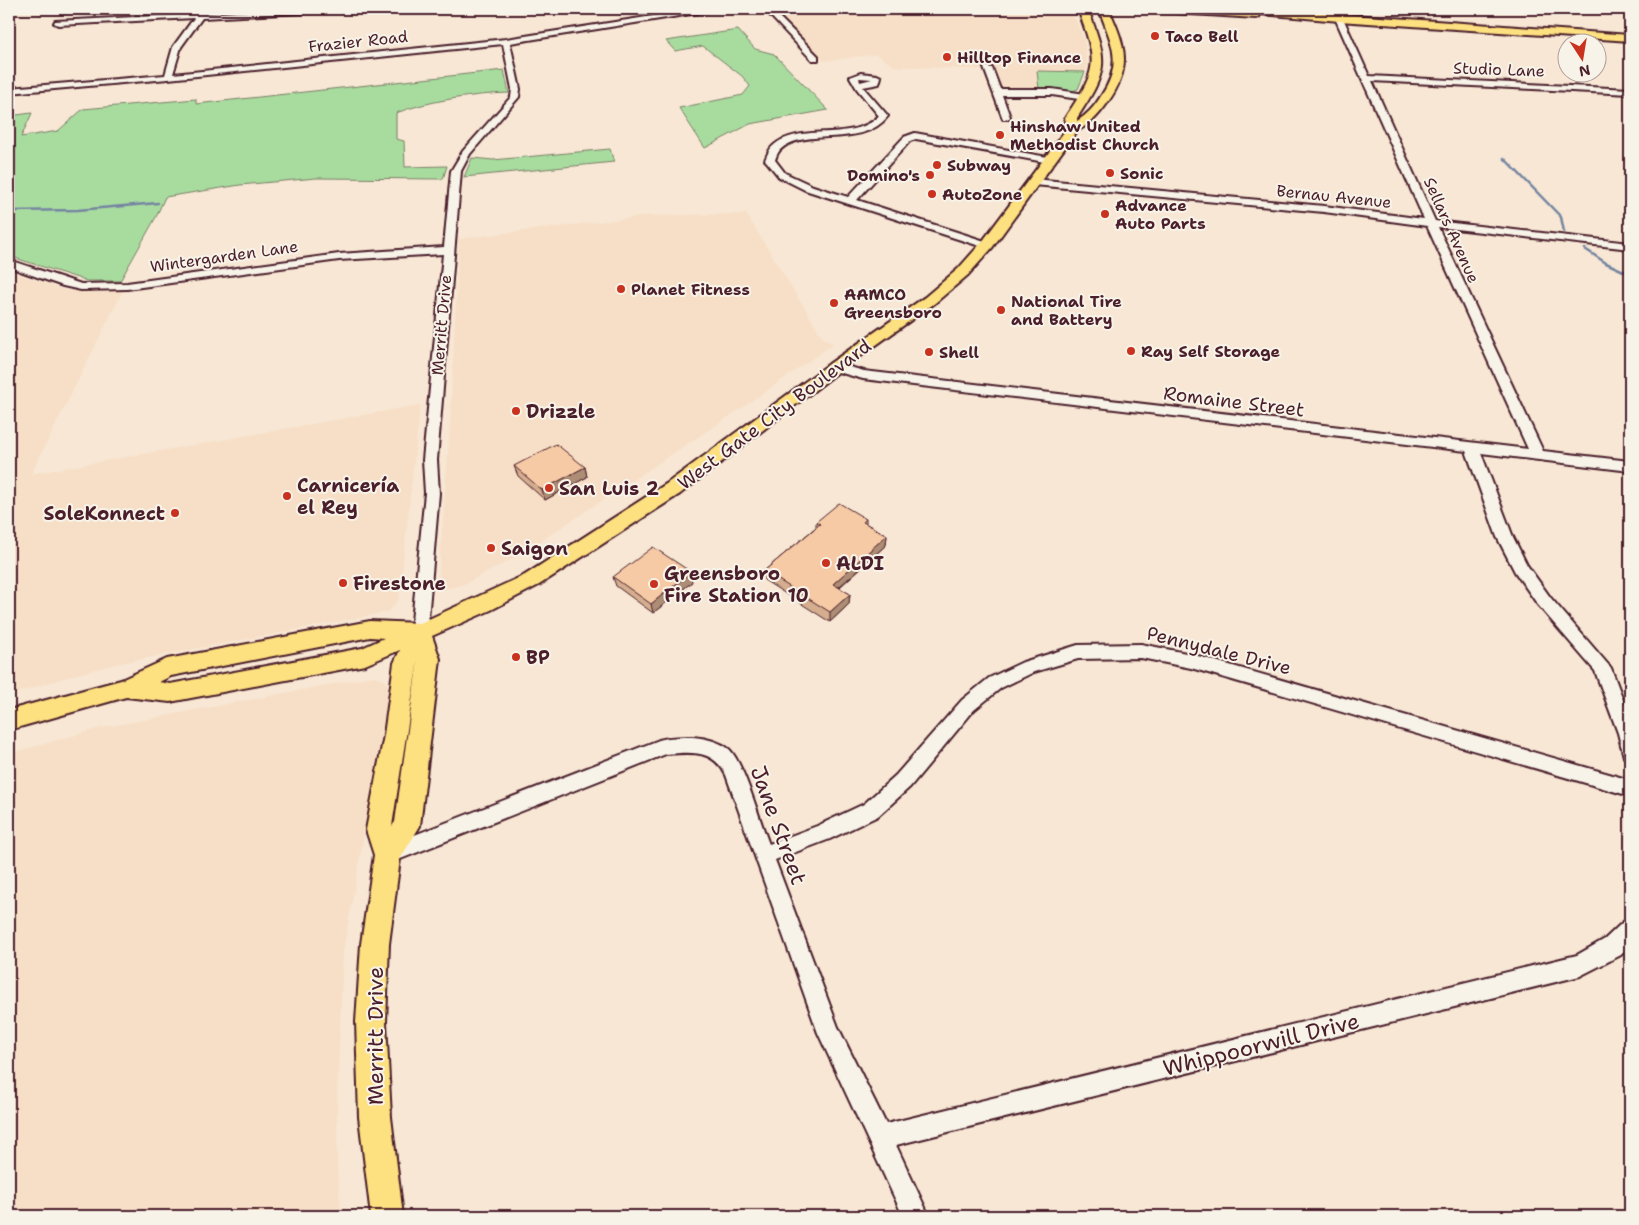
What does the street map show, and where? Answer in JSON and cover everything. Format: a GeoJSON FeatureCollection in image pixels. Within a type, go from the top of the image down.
{"type":"FeatureCollection","features":[{"type":"Feature","properties":{"kind":"main road","name":"West Gate City Boulevard"},"geometry":{"type":"LineString","coordinates":[[1073,128],[1071,118],[1096,78],[1098,55],[1083,9]]}},
{"type":"Feature","properties":{"kind":"main road","name":"West Gate City Boulevard"},"geometry":{"type":"LineString","coordinates":[[9,720],[126,688],[170,693],[365,656],[484,604],[532,580],[592,542],[673,489],[835,367],[930,300],[963,272],[987,245],[1073,128],[1088,121],[1112,88],[1119,72],[1120,48],[1104,9]]}},
{"type":"Feature","properties":{"kind":"main road"},"geometry":{"type":"LineString","coordinates":[[1159,9],[1323,19],[1339,18]]}},
{"type":"Feature","properties":{"kind":"main road"},"geometry":{"type":"LineString","coordinates":[[1242,9],[1339,18],[1630,38]]}},
{"type":"Feature","properties":{"kind":"main road","name":"Merritt Drive"},"geometry":{"type":"LineString","coordinates":[[387,1216],[375,1117],[371,1022],[375,944],[387,855],[379,830],[396,735],[405,663],[419,631]]}},
{"type":"Feature","properties":{"kind":"street","name":"Frazier Road"},"geometry":{"type":"LineString","coordinates":[[9,91],[168,77],[506,40],[710,9]]}},
{"type":"Feature","properties":{"kind":"street"},"geometry":{"type":"LineString","coordinates":[[767,9],[815,58]]}},
{"type":"Feature","properties":{"kind":"street"},"geometry":{"type":"LineString","coordinates":[[58,23],[335,10]]}},
{"type":"Feature","properties":{"kind":"street"},"geometry":{"type":"LineString","coordinates":[[168,77],[178,47],[199,17]]}},
{"type":"Feature","properties":{"kind":"street","name":"Sellars Avenue"},"geometry":{"type":"LineString","coordinates":[[1339,18],[1432,222],[1485,346],[1538,454]]}},
{"type":"Feature","properties":{"kind":"street","name":"Merritt Drive"},"geometry":{"type":"LineString","coordinates":[[419,631],[432,493],[430,460],[456,171],[466,153],[510,104],[516,92],[506,40]]}},
{"type":"Feature","properties":{"kind":"street"},"geometry":{"type":"LineString","coordinates":[[988,68],[1006,117]]}},
{"type":"Feature","properties":{"kind":"street","name":"Studio Lane"},"geometry":{"type":"LineString","coordinates":[[1366,78],[1529,84],[1630,91]]}},
{"type":"Feature","properties":{"kind":"street"},"geometry":{"type":"LineString","coordinates":[[858,85],[881,111],[884,116],[882,122],[874,127],[863,130],[821,135],[792,141],[776,147],[770,155],[770,160],[782,175],[809,188],[987,245]]}},
{"type":"Feature","properties":{"kind":"street"},"geometry":{"type":"LineString","coordinates":[[996,92],[1052,92],[1085,97]]}},
{"type":"Feature","properties":{"kind":"street"},"geometry":{"type":"LineString","coordinates":[[850,201],[907,139],[923,136],[1050,160]]}},
{"type":"Feature","properties":{"kind":"street","name":"Bernau Avenue"},"geometry":{"type":"LineString","coordinates":[[1034,182],[1324,209],[1506,233],[1630,246]]}},
{"type":"Feature","properties":{"kind":"street","name":"Wintergarden Lane"},"geometry":{"type":"LineString","coordinates":[[9,263],[66,284],[101,287],[126,286],[339,257],[448,250]]}},
{"type":"Feature","properties":{"kind":"street","name":"Romaine Street"},"geometry":{"type":"LineString","coordinates":[[835,367],[872,376],[1630,466]]}},
{"type":"Feature","properties":{"kind":"street"},"geometry":{"type":"LineString","coordinates":[[1472,448],[1505,537],[1521,568],[1544,601],[1602,668],[1627,733],[1630,751]]}},
{"type":"Feature","properties":{"kind":"street","name":"Pennydale Drive"},"geometry":{"type":"LineString","coordinates":[[763,855],[823,833],[870,810],[902,781],[968,705],[995,683],[1029,667],[1078,652],[1141,650],[1191,661],[1630,788]]}},
{"type":"Feature","properties":{"kind":"street","name":"Jane Street"},"geometry":{"type":"LineString","coordinates":[[387,855],[665,746],[693,743],[720,751],[734,771],[829,1033],[916,1216]]}},
{"type":"Feature","properties":{"kind":"street","name":"Whippoorwill Drive"},"geometry":{"type":"LineString","coordinates":[[880,1137],[1580,965],[1613,947],[1630,929]]}},
{"type":"Feature","properties":{"kind":"shaded area"},"geometry":{"type":"Polygon","coordinates":[[[774,9],[1067,9],[1071,11],[1084,39],[1087,66],[1085,72],[1037,71],[1039,89],[1006,90],[1002,89],[994,70],[894,66],[876,54],[824,61],[774,9]]]}},
{"type":"Feature","properties":{"kind":"shaded area"},"geometry":{"type":"Polygon","coordinates":[[[746,214],[823,338],[833,344],[743,407],[518,556],[464,584],[445,589],[438,583],[450,431],[459,239],[648,216],[746,214]]]}},
{"type":"Feature","properties":{"kind":"shaded area"},"geometry":{"type":"Polygon","coordinates":[[[9,271],[64,290],[97,293],[123,290],[31,474],[420,405],[399,598],[391,609],[387,612],[347,620],[115,664],[9,695],[9,271]]]}},
{"type":"Feature","properties":{"kind":"shaded area"},"geometry":{"type":"Polygon","coordinates":[[[375,676],[387,683],[389,696],[343,951],[337,1091],[337,1168],[341,1216],[9,1216],[9,754],[97,729],[375,676]]]}},
{"type":"Feature","properties":{"kind":"green space"},"geometry":{"type":"Polygon","coordinates":[[[738,30],[755,49],[774,54],[828,110],[750,124],[705,148],[679,108],[743,95],[750,86],[742,76],[703,46],[675,51],[666,41],[738,30]]]}},
{"type":"Feature","properties":{"kind":"green space"},"geometry":{"type":"Polygon","coordinates":[[[504,70],[509,93],[451,99],[396,113],[396,139],[404,141],[405,167],[447,166],[443,179],[316,178],[240,185],[165,197],[156,217],[120,281],[87,281],[9,256],[9,116],[32,113],[21,137],[58,131],[83,109],[196,99],[196,104],[504,70]]]}},
{"type":"Feature","properties":{"kind":"green space"},"geometry":{"type":"Polygon","coordinates":[[[1037,71],[1085,72],[1078,89],[1073,91],[1039,89],[1037,71]]]}},
{"type":"Feature","properties":{"kind":"green space"},"geometry":{"type":"Polygon","coordinates":[[[610,149],[614,162],[464,177],[472,158],[493,160],[610,149]]]}},
{"type":"Feature","properties":{"kind":"building"},"geometry":{"type":"Polygon","coordinates":[[[556,444],[585,467],[542,490],[514,466],[556,444]]]}},
{"type":"Feature","properties":{"kind":"building","name":"ALDI"},"geometry":{"type":"Polygon","coordinates":[[[839,503],[866,519],[863,522],[887,535],[833,584],[850,594],[830,612],[764,571],[820,524],[816,522],[839,503]]]}},
{"type":"Feature","properties":{"kind":"building","name":"Greensboro Fire Station 10"},"geometry":{"type":"Polygon","coordinates":[[[653,547],[691,572],[651,604],[613,577],[653,547]]]}},
{"type":"Feature","properties":{"kind":"waterway"},"geometry":{"type":"LineString","coordinates":[[1504,158],[1561,217],[1564,232]]}},
{"type":"Feature","properties":{"kind":"waterway"},"geometry":{"type":"LineString","coordinates":[[9,211],[78,210],[158,203]]}},
{"type":"Feature","properties":{"kind":"waterway"},"geometry":{"type":"LineString","coordinates":[[1585,249],[1606,263],[1630,274]]}},
{"type":"Feature","properties":{"kind":"place","name":"Taco Bell"},"geometry":{"type":"Point","coordinates":[1155,36]}},
{"type":"Feature","properties":{"kind":"place","name":"Hilltop Finance"},"geometry":{"type":"Point","coordinates":[947,57]}},
{"type":"Feature","properties":{"kind":"place","name":"Hinshaw United Methodist Church"},"geometry":{"type":"Point","coordinates":[1000,135]}},
{"type":"Feature","properties":{"kind":"place","name":"Subway"},"geometry":{"type":"Point","coordinates":[937,165]}},
{"type":"Feature","properties":{"kind":"place","name":"Sonic"},"geometry":{"type":"Point","coordinates":[1110,173]}},
{"type":"Feature","properties":{"kind":"place","name":"Domino's"},"geometry":{"type":"Point","coordinates":[930,175]}},
{"type":"Feature","properties":{"kind":"place","name":"AutoZone"},"geometry":{"type":"Point","coordinates":[932,194]}},
{"type":"Feature","properties":{"kind":"place","name":"Advance Auto Parts"},"geometry":{"type":"Point","coordinates":[1105,214]}},
{"type":"Feature","properties":{"kind":"place","name":"Planet Fitness"},"geometry":{"type":"Point","coordinates":[621,289]}},
{"type":"Feature","properties":{"kind":"place","name":"AAMCO Greensboro"},"geometry":{"type":"Point","coordinates":[834,303]}},
{"type":"Feature","properties":{"kind":"place","name":"National Tire and Battery"},"geometry":{"type":"Point","coordinates":[1001,310]}},
{"type":"Feature","properties":{"kind":"place","name":"Ray Self Storage"},"geometry":{"type":"Point","coordinates":[1131,351]}},
{"type":"Feature","properties":{"kind":"place","name":"Shell"},"geometry":{"type":"Point","coordinates":[929,352]}},
{"type":"Feature","properties":{"kind":"place","name":"Drizzle"},"geometry":{"type":"Point","coordinates":[516,411]}},
{"type":"Feature","properties":{"kind":"place","name":"San Luis 2"},"geometry":{"type":"Point","coordinates":[549,488]}},
{"type":"Feature","properties":{"kind":"place","name":"Carnicería el Rey"},"geometry":{"type":"Point","coordinates":[287,496]}},
{"type":"Feature","properties":{"kind":"place","name":"SoleKonnect"},"geometry":{"type":"Point","coordinates":[175,513]}},
{"type":"Feature","properties":{"kind":"place","name":"Saigon"},"geometry":{"type":"Point","coordinates":[491,548]}},
{"type":"Feature","properties":{"kind":"place","name":"ALDI"},"geometry":{"type":"Point","coordinates":[826,563]}},
{"type":"Feature","properties":{"kind":"place","name":"Firestone"},"geometry":{"type":"Point","coordinates":[343,583]}},
{"type":"Feature","properties":{"kind":"place","name":"Greensboro Fire Station 10"},"geometry":{"type":"Point","coordinates":[654,584]}},
{"type":"Feature","properties":{"kind":"place","name":"BP"},"geometry":{"type":"Point","coordinates":[516,657]}}]}
